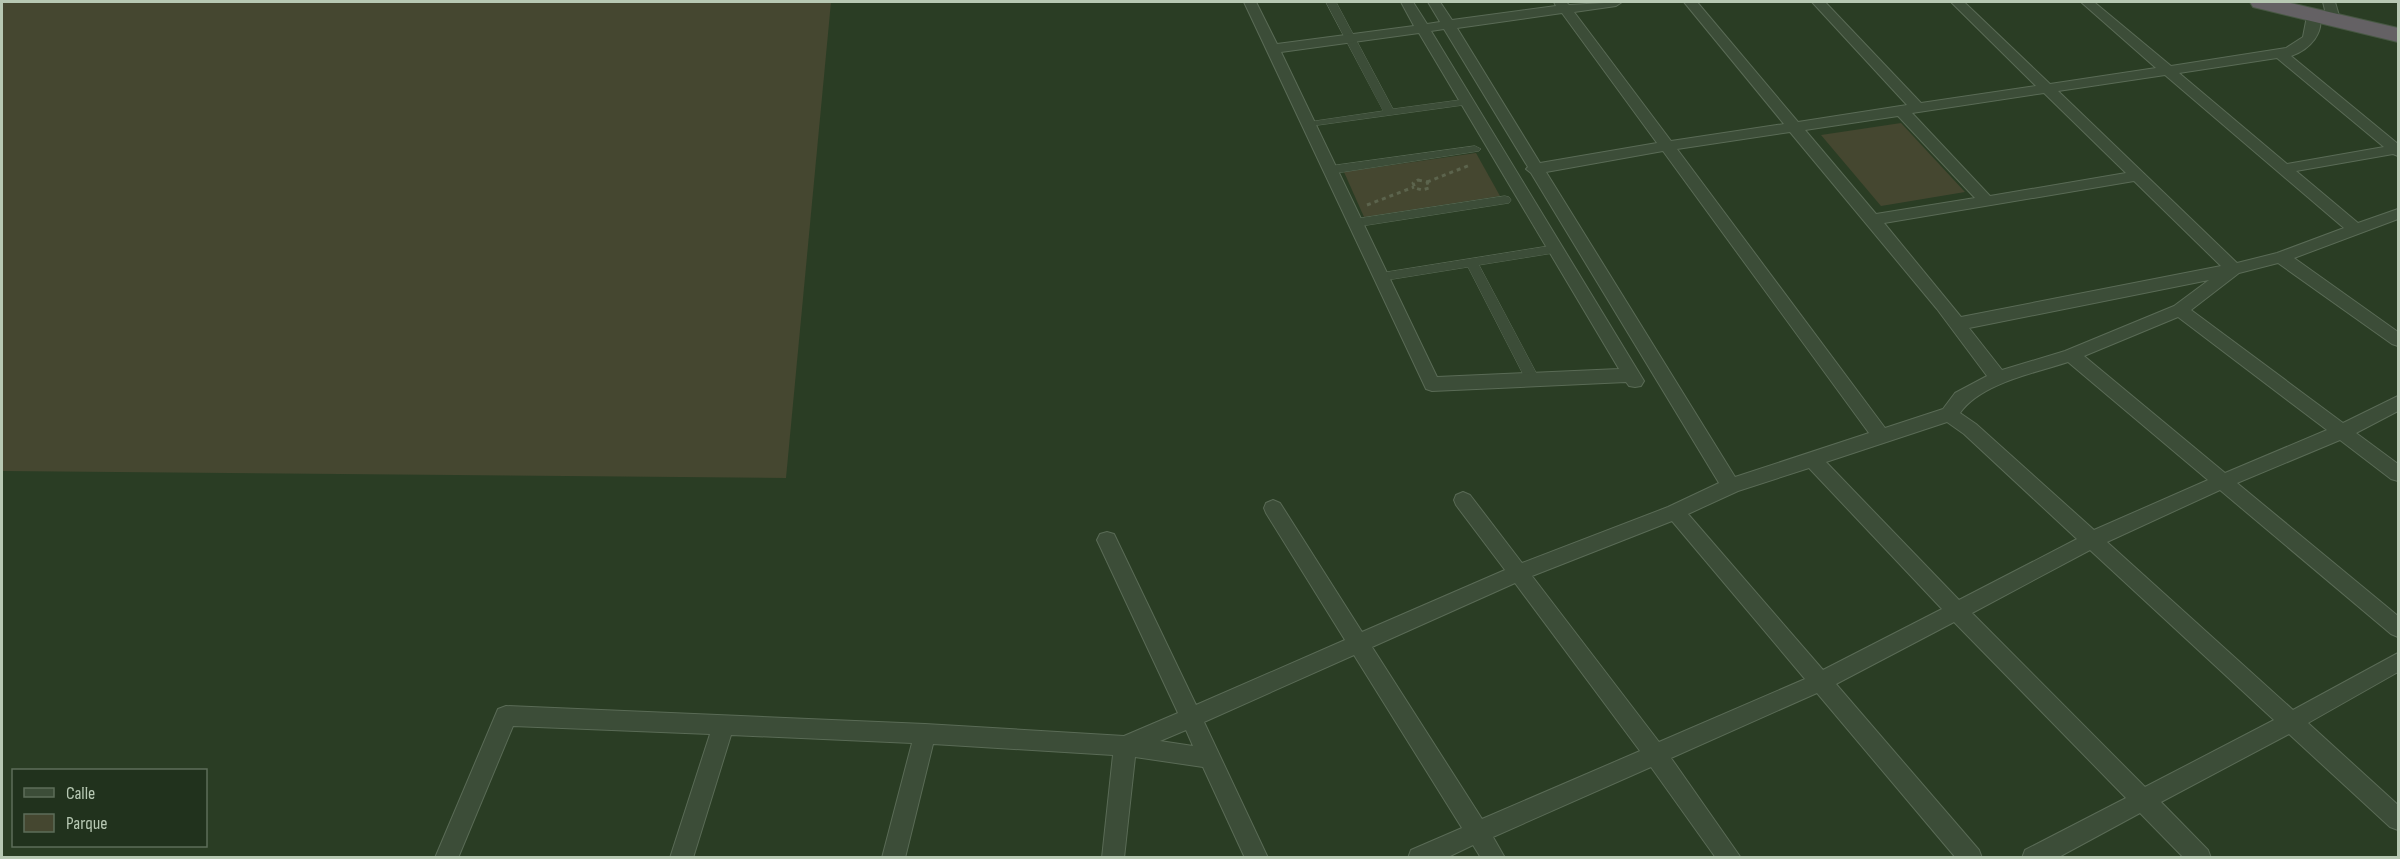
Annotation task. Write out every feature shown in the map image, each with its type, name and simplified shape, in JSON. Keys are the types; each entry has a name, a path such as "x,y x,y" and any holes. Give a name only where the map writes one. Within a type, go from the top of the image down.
{"highway":[{"path":"2261,2 2325,11 2398,34"}],"street":[{"path":"1250,2 1330,170 1356,215 1381,278 1432,384 1633,378 1407,2"},
{"path":"1331,2 1390,113"},
{"path":"1434,2 1731,486"},
{"path":"1272,49 1423,28 1563,5 1616,2"},
{"path":"1690,2 1796,126 1998,378"},
{"path":"1818,2 1917,108"},
{"path":"1957,2 2234,269"},
{"path":"2087,2 2356,230"},
{"path":"1563,5 1882,437"},
{"path":"1534,168 2279,53 2301,48 2308,42 2325,11"},
{"path":"2279,53 2398,150"},
{"path":"1308,125 1467,102"},
{"path":"1901,111 1986,201"},
{"path":"1330,170 1475,149"},
{"path":"2283,169 2398,150"},
{"path":"1873,220 2137,176"},
{"path":"1356,215 1505,200"},
{"path":"1957,324 2234,269 2281,257 2356,230 2394,220"},
{"path":"1381,278 1556,249"},
{"path":"2281,257 2398,340"},
{"path":"1472,263 1533,380"},
{"path":"1125,746 1518,573 1675,512 1731,486 1949,414 1961,398 1998,378 2071,355 2180,310 2234,269"},
{"path":"2180,310 2398,474"},
{"path":"2071,355 2398,628"},
{"path":"1419,858 1820,682 2092,540 2221,482 2342,432 2398,403"},
{"path":"1949,414 1970,429 2398,819"},
{"path":"1812,459 1957,611 2200,858"},
{"path":"1463,500 1656,754 1730,858"},
{"path":"1273,508 1494,858"},
{"path":"1675,512 1971,858"},
{"path":"1107,540 1257,858"},
{"path":"2033,858 2293,722 2398,662"},
{"path":"446,858 506,716 925,734 1125,746 1209,758"},
{"path":"681,858 723,726"},
{"path":"893,858 925,734"},
{"path":"1113,858 1125,746"}],"path":[{"path":"1414,187 1413,183 1416,180 1427,182 1471,165"},
{"path":"1356,215 1414,187 1425,190 1429,186 1427,182"}],"green space":[{"path":"2,2 831,2 786,478 2,471"},
{"path":"1901,123 1965,192 1881,206 1821,135"},
{"path":"1476,153 1500,196 1364,217 1344,172"}]}
